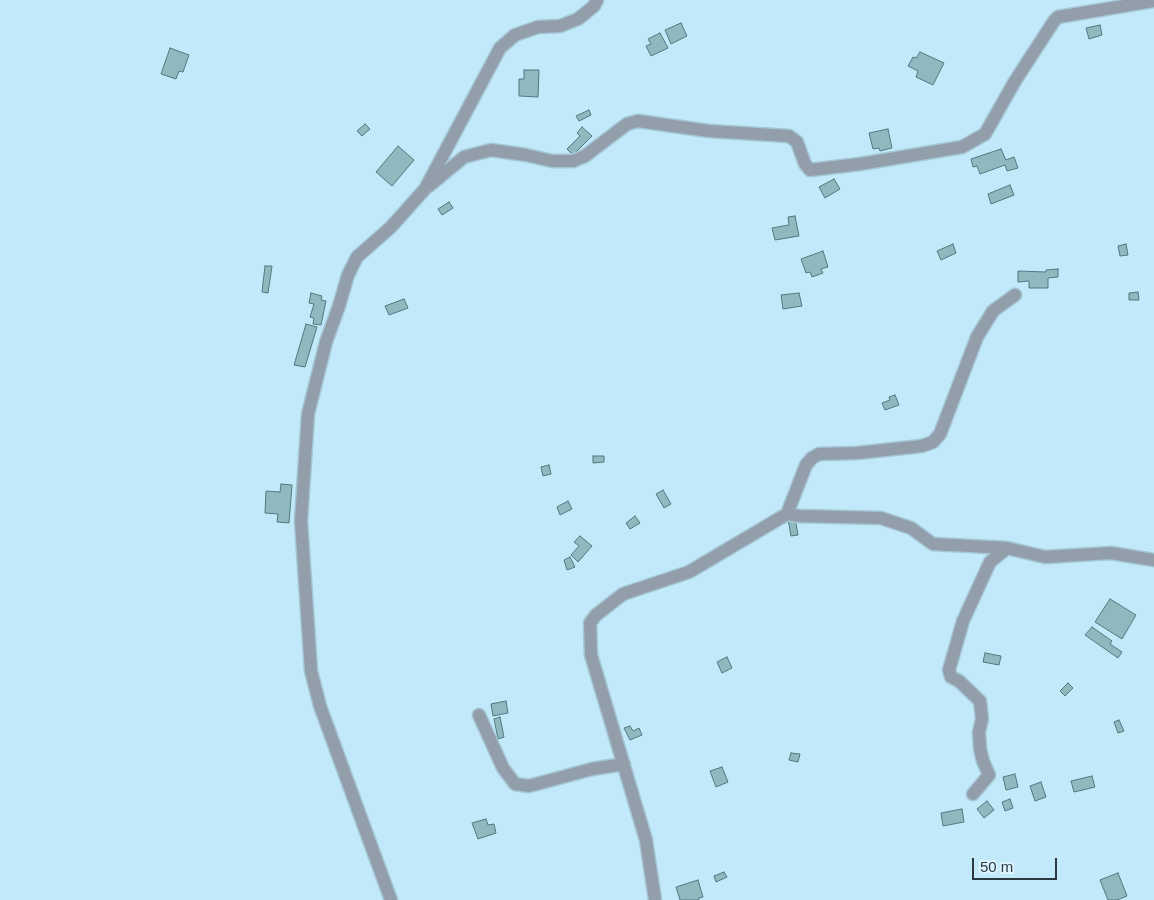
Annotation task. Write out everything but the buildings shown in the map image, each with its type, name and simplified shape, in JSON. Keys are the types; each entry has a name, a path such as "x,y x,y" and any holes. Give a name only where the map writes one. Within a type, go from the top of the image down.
{"street":[{"path":"425,189 500,48 515,35 538,28 560,26 578,19 594,6 597,0"},
{"path":"392,900 320,706 310,671 301,521 308,414 326,342 348,275 357,257 391,227 425,189 464,157 491,150 552,161 573,161 585,156 627,124 638,121 709,131 789,136 797,142 804,164 810,170 860,164 962,147 984,134 1014,81 1058,17 1154,1"},
{"path":"655,900 646,840 591,655 590,623 623,594 688,572 787,514 806,465 819,454 857,453 922,446 933,442 940,434 977,337 993,311 1015,295"},
{"path":"787,514 881,518 911,528 933,544 1007,548 1044,558 1111,553 1154,560"},
{"path":"973,794 989,775 980,749 979,732 982,720 980,701 959,681 951,677 949,670 963,621 990,562 1007,548"},
{"path":"479,715 503,768 515,784 529,786 592,769 624,764"}]}
